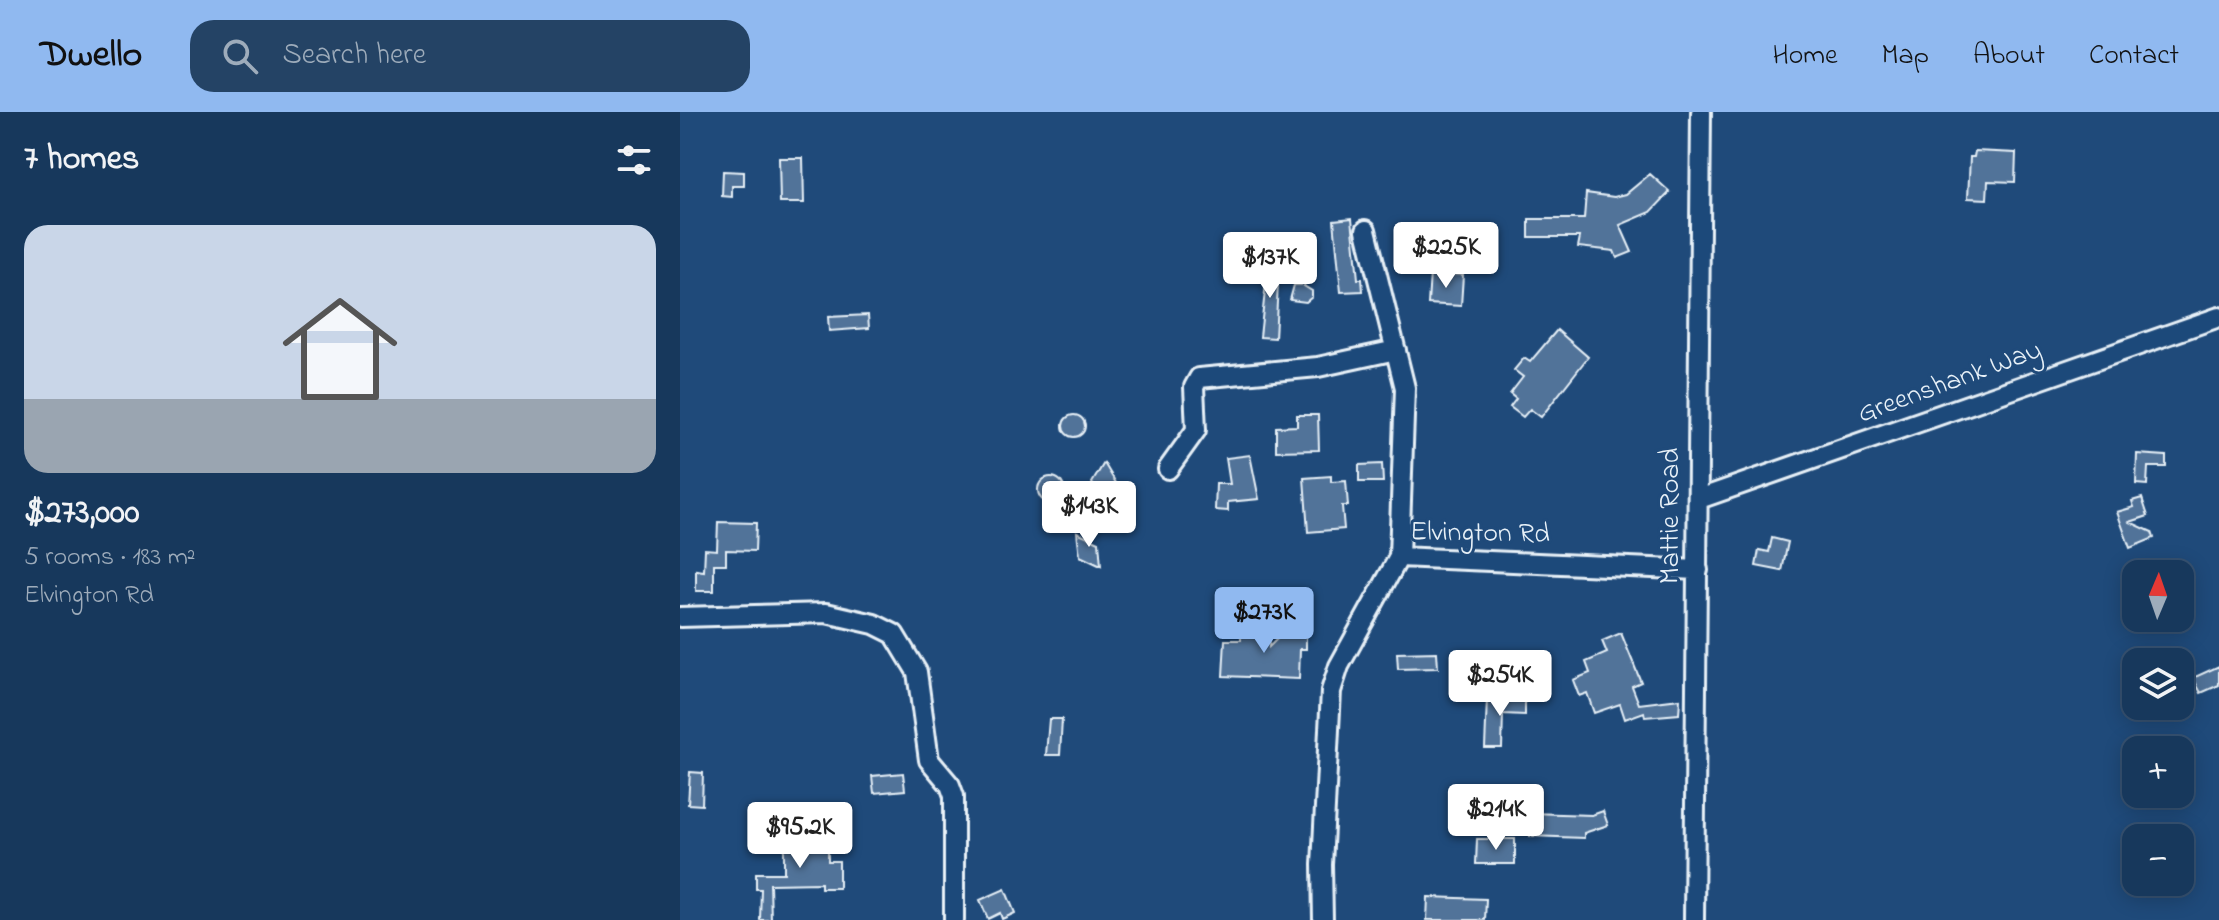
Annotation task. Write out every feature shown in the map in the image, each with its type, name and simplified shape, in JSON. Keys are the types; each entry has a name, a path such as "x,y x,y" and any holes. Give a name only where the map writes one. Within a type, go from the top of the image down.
{"street":[{"name":"Mattie Road","path":"1694,920 1701,112"},
{"path":"1366,230 1405,388 1399,557"},
{"name":"Greenshank Way","path":"1699,499 2219,317"},
{"path":"1168,469 1196,430 1194,387 1199,378 1318,367 1396,350"},
{"name":"Elvington Rd","path":"1323,920 1322,865 1331,691 1339,666 1399,557 1698,570"},
{"path":"680,617 826,613 864,620 894,634 917,672 929,760 950,785 954,796 954,920"}],"building":[{"path":"1975,151 2016,153 2015,182 1988,181 1987,199 1968,198 1970,157 1974,157"},
{"path":"779,158 803,158 804,203 780,203"},
{"path":"723,171 744,172 744,186 732,186 732,197 722,196"},
{"path":"1650,174 1670,192 1651,212 1620,225 1632,252 1617,258 1614,251 1578,247 1580,237 1529,237 1529,219 1584,219 1586,193 1614,197 1626,194"},
{"path":"1352,218 1358,279 1362,279 1363,291 1341,292 1334,220"},
{"path":"1303,262 1313,267 1304,286 1312,291 1312,297 1306,302 1290,300 1294,285 1301,285 1298,269"},
{"path":"1260,266 1279,266 1275,338 1260,337 1266,282 1259,282"},
{"path":"1430,273 1463,275 1461,306 1428,304"},
{"path":"868,315 869,328 829,331 828,317"},
{"path":"1557,330 1588,357 1541,417 1530,409 1523,417 1510,407 1516,399 1510,394 1523,377 1514,370 1524,358 1530,362"},
{"path":"1074,415 1082,418 1085,426 1082,434 1074,437 1066,434 1063,426 1066,418"},
{"path":"1297,415 1318,415 1319,450 1276,451 1276,427 1297,426"},
{"path":"2137,454 2166,456 2166,467 2148,467 2147,485 2136,484"},
{"path":"1250,455 1259,499 1228,502 1228,511 1215,510 1216,484 1230,484 1226,458"},
{"path":"1104,463 1116,483 1103,504 1092,483"},
{"path":"1382,464 1383,482 1359,482 1359,465"},
{"path":"1331,476 1331,482 1346,481 1348,506 1342,506 1344,529 1308,532 1304,478"},
{"path":"1051,477 1060,481 1064,490 1060,499 1051,503 1042,499 1038,490 1042,481"},
{"path":"2142,498 2148,516 2130,522 2152,532 2154,538 2130,548 2117,512 2134,507 2132,501"},
{"path":"718,522 756,523 755,551 726,550 726,564 714,564 714,591 696,591 696,570 704,571 705,549 717,550"},
{"path":"1077,532 1099,542 1101,566 1080,556"},
{"path":"1772,538 1788,542 1782,571 1756,566 1759,550 1769,552"},
{"path":"1268,629 1269,647 1284,632 1306,631 1306,649 1300,649 1299,679 1223,676 1225,640 1241,640 1241,630"},
{"path":"1621,633 1641,682 1632,686 1639,704 1680,699 1679,714 1645,717 1644,712 1625,719 1620,704 1594,713 1587,693 1579,696 1573,680 1590,673 1586,662 1607,653 1602,641"},
{"path":"1437,652 1438,668 1398,669 1397,653"},
{"path":"2219,666 2219,685 2201,693 2194,678"},
{"path":"1487,698 1525,699 1525,715 1503,714 1502,748 1485,748"},
{"path":"1049,719 1062,719 1060,755 1046,755"},
{"path":"690,772 703,773 702,805 688,804"},
{"path":"903,773 905,790 874,793 872,776"},
{"path":"1603,811 1608,825 1584,833 1584,838 1530,836 1530,813 1592,815"},
{"path":"784,839 828,839 828,861 839,861 839,888 821,888 821,883 770,884 771,920 760,920 761,889 756,889 756,873 784,873"},
{"path":"1477,839 1515,839 1515,864 1476,864"},
{"path":"1005,889 1015,913 1002,919 1000,913 988,919 980,900"},
{"path":"1428,897 1486,899 1485,920 1427,920"}]}
